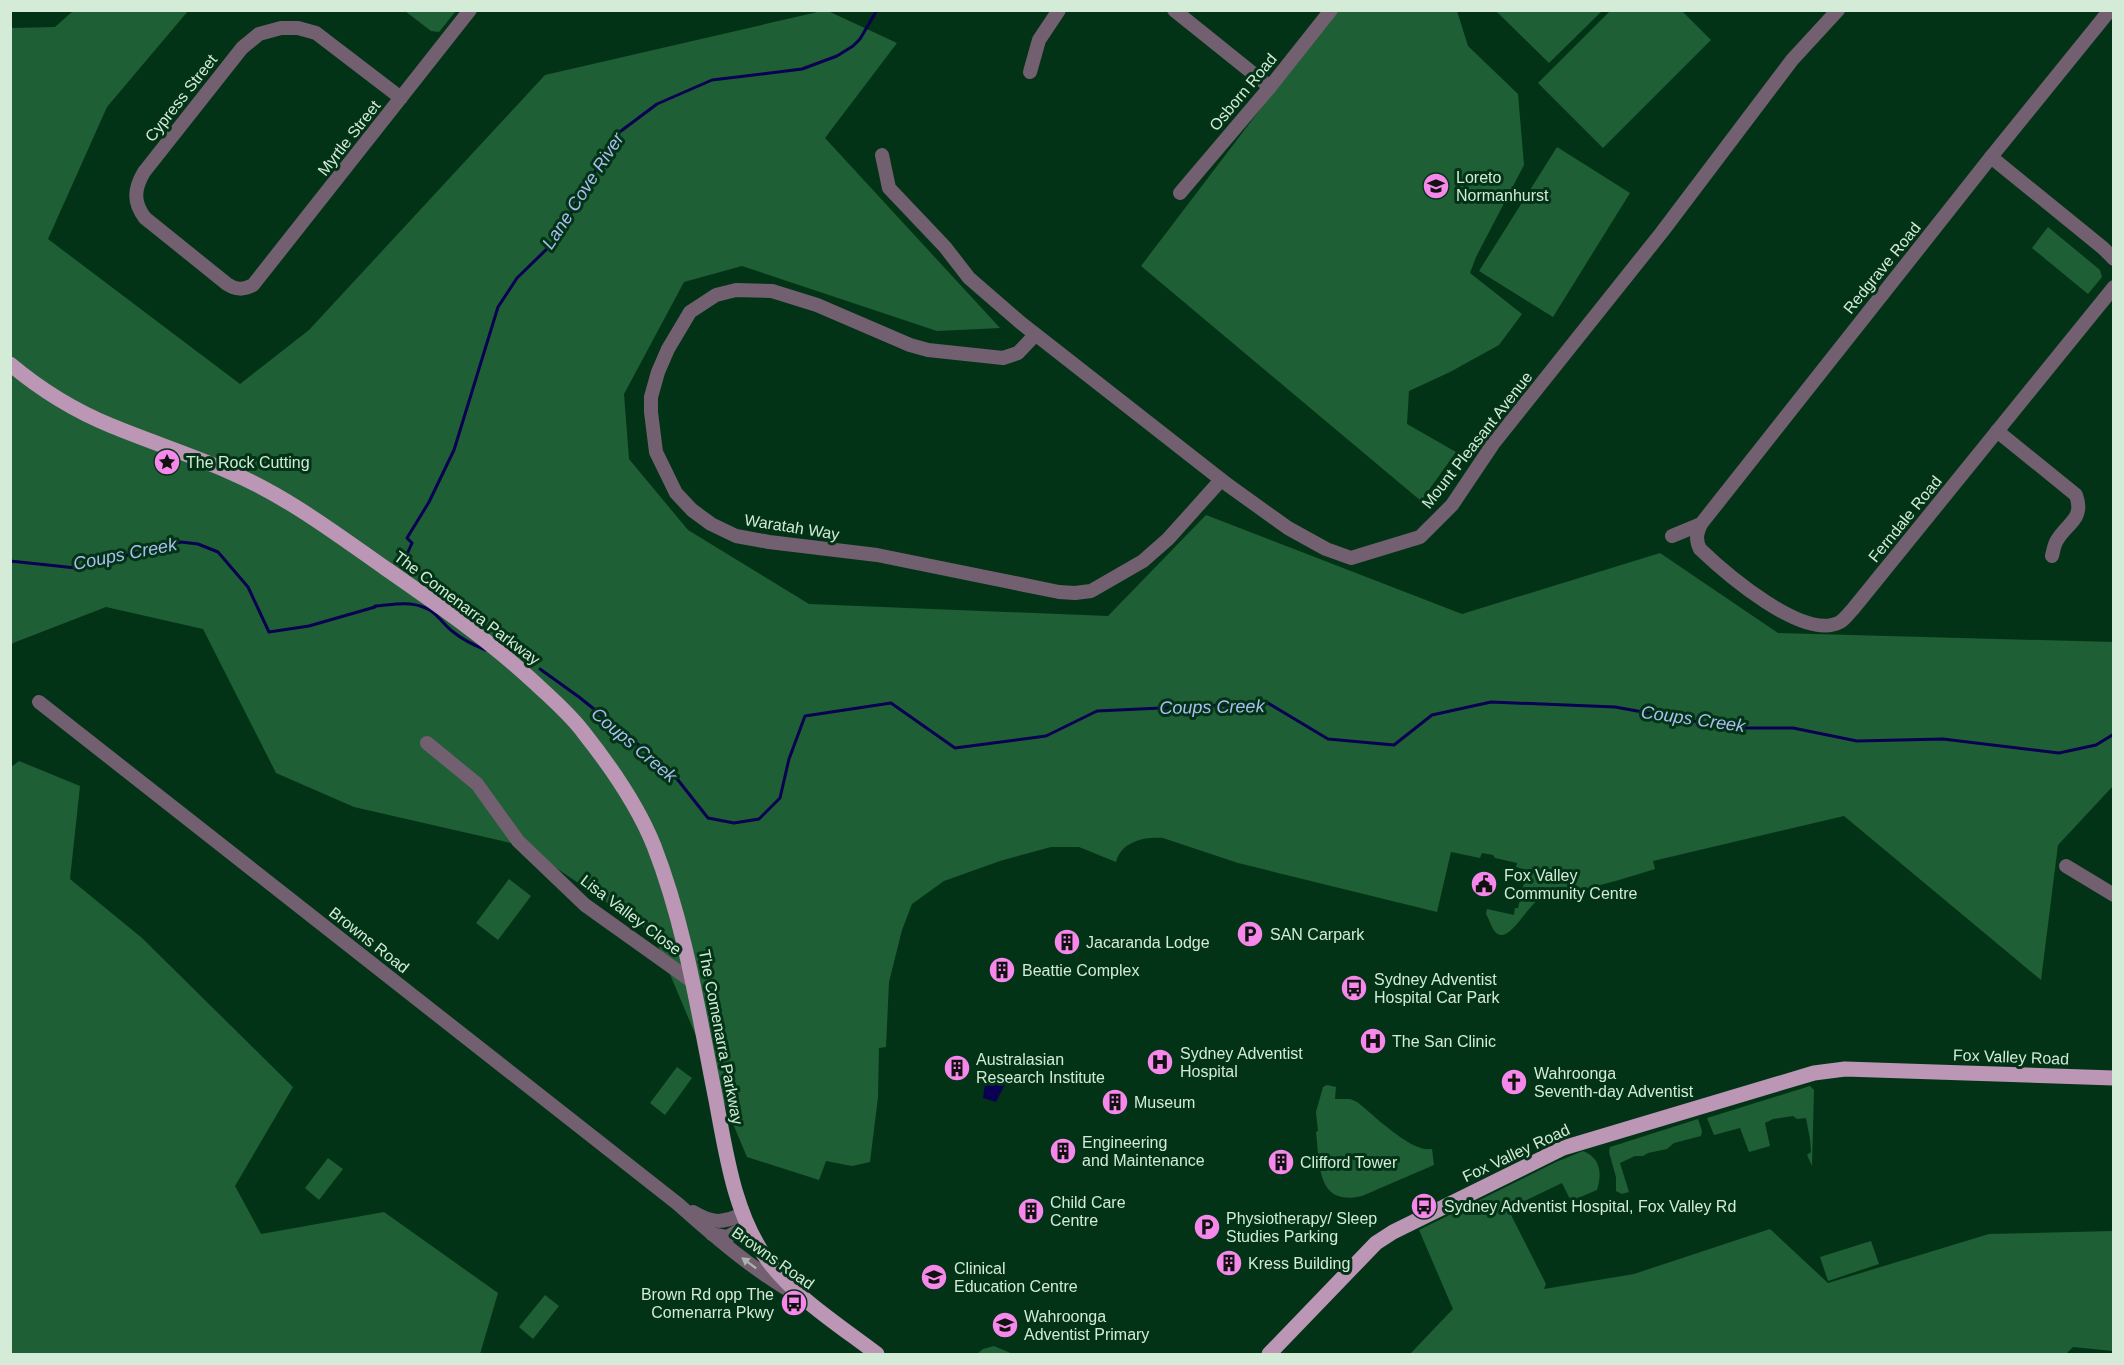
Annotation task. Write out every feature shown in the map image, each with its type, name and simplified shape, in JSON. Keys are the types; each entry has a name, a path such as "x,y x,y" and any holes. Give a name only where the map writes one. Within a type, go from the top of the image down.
{"main road":[{"name":"The Comenarra Parkway","path":"10,364 39,387 83,413 228,471 266,489 303,511 496,648 583,730 640,817 653,844 673,902 693,982 733,1182 746,1219 765,1256 782,1278 877,1354"},
{"name":"Fox Valley Road","path":"1269,1354 1376,1243 1393,1232 1563,1148 1827,1070 2114,1078"}],"street":[{"name":"Myrtle Street","path":"253,285 470,10"},
{"path":"1030,72 1039,40 1059,10"},
{"path":"1174,10 1270,87"},
{"name":"Osborn Road","path":"1180,193 1270,87 1330,10"},
{"name":"Mount Pleasant Avenue","path":"882,155 889,188 945,247 969,278 1035,335 1221,480 1288,528 1326,549 1351,558 1420,537 1452,505 1493,444 1662,232 1792,60 1838,10"},
{"name":"Redgrave Road","path":"1672,536 1701,524 2110,10"},
{"name":"Cypress Street","path":"253,285 247,288 234,288 145,218 138,209 136,199 136,189 144,172 242,48 260,34 281,28 298,28 316,33 401,98"},
{"path":"1991,157 2114,259"},
{"name":"Ferndale Road","path":"1701,524 1696,541 1700,549 1763,600 1792,617 1821,624 1839,622 1853,609 2114,287"},
{"name":"Waratah Way","path":"1035,335 1018,353 1003,358 960,354 910,345 818,305 772,291 736,290 716,296 690,312 668,349 658,372 651,404 656,452 676,493 692,510 711,524 736,536 877,555 1036,588 1075,593 1091,591 1143,561 1168,539 1221,480"},
{"path":"1997,431 2076,495 2079,512 2056,542 2052,556"},
{"name":"Browns Road","path":"39,702 678,1204 712,1234 781,1286 816,1307"},
{"name":"Lisa Valley Close","path":"427,743 477,784 518,841 585,904 693,982"},
{"path":"2066,866 2114,895"},
{"name":"Browns Road","path":"678,1204 716,1222 746,1219"},
{"name":"Browns Road","path":"712,1234 727,1237 746,1219"}],"green space":[{"path":"1611,10 1682,11 1711,40 1603,148 1538,83"},
{"path":"73,11 188,11 107,107 48,239 240,384 309,330 545,75 822,11 828,11 897,43 825,138 1000,328 937,331 742,266 684,282 624,394 629,459 688,530 809,604 1108,616 1206,515 1462,614 1660,553 1778,633 2113,642 2113,786 2058,845 2041,980 1844,816 1653,861 1655,869 1597,886 1545,896 1536,902 1510,931 1501,935 1496,933 1492,927 1486,914 1487,909 1514,915 1515,908 1518,908 1527,870 1516,867 1517,863 1495,858 1493,855 1482,853 1480,858 1451,852 1437,912 1238,863 1163,838 1148,838 1128,845 1116,862 1079,847 1051,847 1000,861 944,881 912,904 902,930 889,982 886,1047 879,1048 878,1097 870,1162 852,1166 826,1161 819,1180 747,1157 653,934 524,846 354,807 276,773 203,629 106,607 13,643 11,646 10,25 13,28 55,27"},
{"path":"405,11 456,11 439,32 431,31"},
{"name":"Loreto Normanhurst","path":"1335,11 1457,11 1468,46 1518,94 1524,165 1470,273 1522,314 1499,345 1409,391 1407,424 1456,452 1421,501 1141,266"},
{"path":"1496,11 1602,11 1549,63"},
{"path":"1557,147 1630,193 1553,317 1479,271"},
{"path":"2048,227 2100,270 2102,277 2088,294 2032,248"},
{"path":"19,761 80,786 70,879 142,938 293,1087 235,1186 261,1234 384,1212 498,1293 480,1354 11,1354 10,768"},
{"path":"509,879 531,896 498,940 476,923"},
{"path":"677,1067 692,1078 665,1115 650,1103"},
{"path":"1327,1085 1336,1087 1335,1099 1350,1099 1357,1102 1404,1139 1423,1149 1432,1149 1434,1165 1362,1196 1347,1198 1336,1195 1328,1189 1323,1180 1316,1132 1318,1131 1316,1112 1323,1087"},
{"path":"1810,1086 1814,1090 1812,1166 1807,1155 1811,1152 1806,1118 1797,1119 1793,1116 1773,1119 1765,1123 1770,1146 1749,1152 1740,1128 1714,1135 1707,1118"},
{"path":"1698,1119 1702,1131 1701,1136 1674,1143 1667,1149 1635,1156 1620,1163 1629,1192 1622,1194 1616,1191 1616,1177 1609,1152 1610,1147"},
{"path":"1583,1151 1597,1162 1599,1167 1597,1190 1571,1201 1562,1183 1508,1209 1546,1284 1544,1289 1634,1274 1770,1229 1828,1283 1989,1234 2113,1231 2113,1351 2073,1347 2066,1354 1410,1354 1453,1309 1419,1230 1556,1162"},
{"path":"328,1158 343,1169 319,1200 305,1188"},
{"path":"1871,1241 1879,1264 1828,1281 1820,1257"},
{"path":"545,1295 559,1306 533,1339 519,1327"},
{"path":"994,1346 1013,1354 977,1354 983,1349"}],"shaded area":[{"path":"987,1071 1008,1078 996,1102 983,1098"}],"waterway":[{"name":"Lane Cove River","path":"403,563 412,543 407,538 429,502 454,450 498,307 517,278 554,242 617,134 657,104 712,80 802,69 837,56 860,39 877,10"},
{"name":"Coups Creek","path":"10,561 76,568 181,542 198,544 218,552 248,587 269,632 309,626 375,607"},
{"name":"Coups Creek","path":"375,606 405,604 423,607 435,614 460,637 486,650"},
{"name":"Coups Creek","path":"540,669 579,697 670,770 708,818 734,823 759,819 780,798 789,759 805,716 891,703 955,748 1046,736 1097,711 1268,703 1328,739 1394,745 1432,715 1491,702 1615,707 1732,728 1793,728 1857,741 1943,739 2059,753 2096,745 2114,734"}],"place":[{"name":"Loreto Normanhurst","path":"1436,186"},
{"name":"The Rock Cutting","path":"167,462"},
{"name":"Fox Valley Community Centre","path":"1484,884"},
{"name":"SAN Carpark","path":"1250,934"},
{"name":"Jacaranda Lodge","path":"1067,942"},
{"name":"Beattie Complex","path":"1002,970"},
{"name":"Sydney Adventist Hospital Car Park","path":"1354,988"},
{"name":"The San Clinic","path":"1373,1041"},
{"name":"Sydney Adventist Hospital","path":"1160,1062"},
{"name":"Australasian Research Institute","path":"957,1068"},
{"name":"Wahroonga Seventh-day Adventist","path":"1514,1082"},
{"name":"Museum","path":"1115,1102"},
{"name":"Engineering and Maintenance","path":"1063,1151"},
{"name":"Clifford Tower","path":"1281,1162"},
{"name":"Sydney Adventist Hospital, Fox Valley Rd","path":"1424,1206"},
{"name":"Child Care Centre","path":"1031,1211"},
{"name":"Physiotherapy/ Sleep Studies Parking","path":"1207,1227"},
{"name":"Kress Building","path":"1229,1263"},
{"name":"Clinical Education Centre","path":"934,1277"},
{"name":"Brown Rd opp The Comenarra Pkwy","path":"794,1303"},
{"name":"Wahroonga Adventist Primary","path":"1005,1325"}]}
